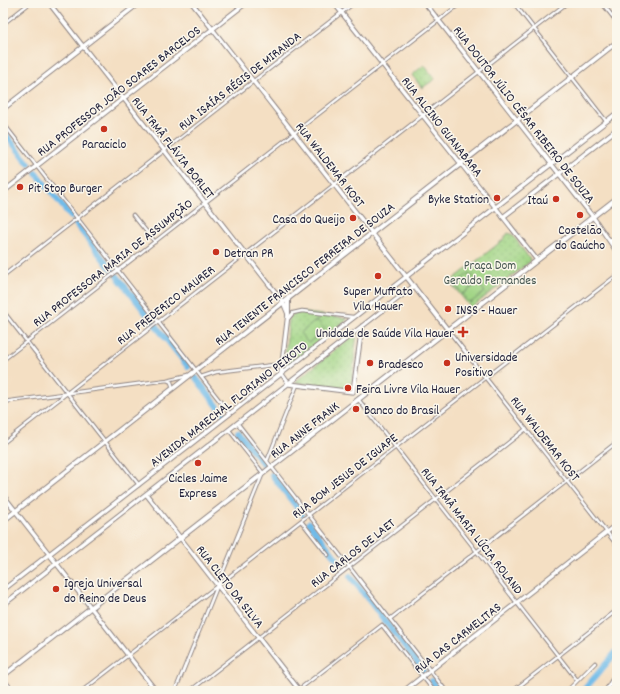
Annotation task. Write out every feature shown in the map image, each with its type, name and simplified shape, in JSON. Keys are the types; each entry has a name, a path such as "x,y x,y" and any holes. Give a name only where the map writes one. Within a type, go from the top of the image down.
{"main road":[{"name":"RUA TENENTE FRANCISCO FERREIRA DE SOUZA","path":"3,520 617,42"},
{"name":"RUA ANNE FRANK","path":"3,677 617,198"},
{"path":"288,298 288,314"}],"street":[{"path":"3,24 30,3"},
{"name":"RUA IRMÃ FLÁVIA BORLET","path":"49,3 283,302 288,314"},
{"path":"3,109 139,3"},
{"name":"RUA WALDEMAR KOST","path":"192,3 617,545"},
{"name":"RUA PROFESSOR JOÃO SOARES BARCELOS","path":"3,192 246,3"},
{"name":"RUA ALCINO GUANABARA","path":"334,3 537,260"},
{"name":"RUA ISAÍAS RÉGIS DE MIRANDA","path":"3,276 354,3"},
{"name":"RUA DOUTOR JÚLIO CÉSAR RIBEIRO DE SOUZA","path":"424,3 593,217 617,252"},
{"name":"RUA PROFESSORA MARIA DE ASSUMPÇÃO","path":"3,360 461,3"},
{"path":"514,3 606,121"},
{"name":"RUA FREDERICO MAURER","path":"3,443 567,3"},
{"path":"602,3 617,22"},
{"name":"AVENIDA MARECHAL FLORIANO PEIXOTO","path":"3,590 617,113"},
{"path":"3,123 118,270 157,323 230,414"},
{"path":"503,217 616,131"},
{"path":"133,215 154,242"},
{"name":"RUA DOUTOR JÚLIO CÉSAR RIBEIRO DE SOUZA","path":"609,239 617,246"},
{"name":"RUA BOM JESUS DE IGUAPE","path":"82,691 617,275"},
{"name":"AVENIDA MARECHAL FLORIANO PEIXOTO","path":"3,605 414,286"},
{"path":"3,311 139,485"},
{"path":"287,320 293,313 302,311 354,317"},
{"path":"288,314 281,373 289,384 353,392 362,326"},
{"path":"201,377 216,372 281,364"},
{"path":"3,402 167,380 190,375"},
{"path":"167,380 171,382 173,388"},
{"path":"267,462 297,385"},
{"name":"RUA IRMÃ MARIA LÚCIA ROLAND","path":"353,392 577,680"},
{"path":"238,424 446,691"},
{"name":"RUA CARLOS DE LAET","path":"190,691 526,429"},
{"path":"176,691 263,474 230,430"},
{"path":"390,619 617,442"},
{"name":"RUA CLETO DA SILVA","path":"146,494 299,691"},
{"path":"3,495 156,691"},
{"path":"301,521 328,555"},
{"name":"RUA DAS CARMELITAS","path":"404,691 617,524"},
{"path":"513,691 617,610"},
{"path":"299,691 382,625 434,691"},
{"path":"567,691 595,663"},
{"path":"606,691 615,678 617,672"},
{"path":"3,677 13,691"}],"green space":[{"path":"424,65 435,79 422,88 412,75"},
{"name":"Praça Dom Geraldo Fernandes","path":"508,233 513,235 531,261 471,308 450,282 503,240"},
{"path":"470,273 477,282 463,294 455,284"},
{"path":"478,283 485,292 470,303 463,294"},
{"path":"300,312 346,318 347,320 285,368 289,319 293,314"},
{"path":"317,320 325,330 308,343 300,333"},
{"path":"357,332 352,380 348,387 340,389 295,382"}],"waterway":[{"path":"3,131 29,164"},
{"path":"36,173 71,217"},
{"path":"75,223 112,270"},
{"path":"117,276 188,367"},
{"path":"196,378 223,413"},
{"path":"238,432 263,464"},
{"path":"272,475 302,514"},
{"path":"309,523 341,564"},
{"path":"350,576 423,670"},
{"path":"583,691 617,651"},
{"path":"432,681 439,691"}],"place":[{"name":"Paraciclo","path":"104,129"},
{"name":"Pit Stop Burger","path":"20,187"},
{"name":"Byke Station","path":"497,198"},
{"name":"Itaú","path":"556,199"},
{"name":"Costelão do Gaúcho","path":"580,215"},
{"name":"Casa do Queijo","path":"353,218"},
{"name":"Detran PR","path":"216,252"},
{"name":"Super Muffato Vila Hauer","path":"378,276"},
{"name":"INSS - Hauer","path":"448,309"},
{"name":"Unidade de Saúde Vila Hauer","path":"463,332"},
{"name":"Bradesco","path":"370,363"},
{"name":"Universidade Positivo","path":"447,363"},
{"name":"Feira Livre Vila Hauer","path":"348,388"},
{"name":"Banco do Brasil","path":"356,409"},
{"name":"Cicles Jaime Express","path":"198,463"},
{"name":"Igreja Universal do Reino de Deus","path":"56,589"}]}
